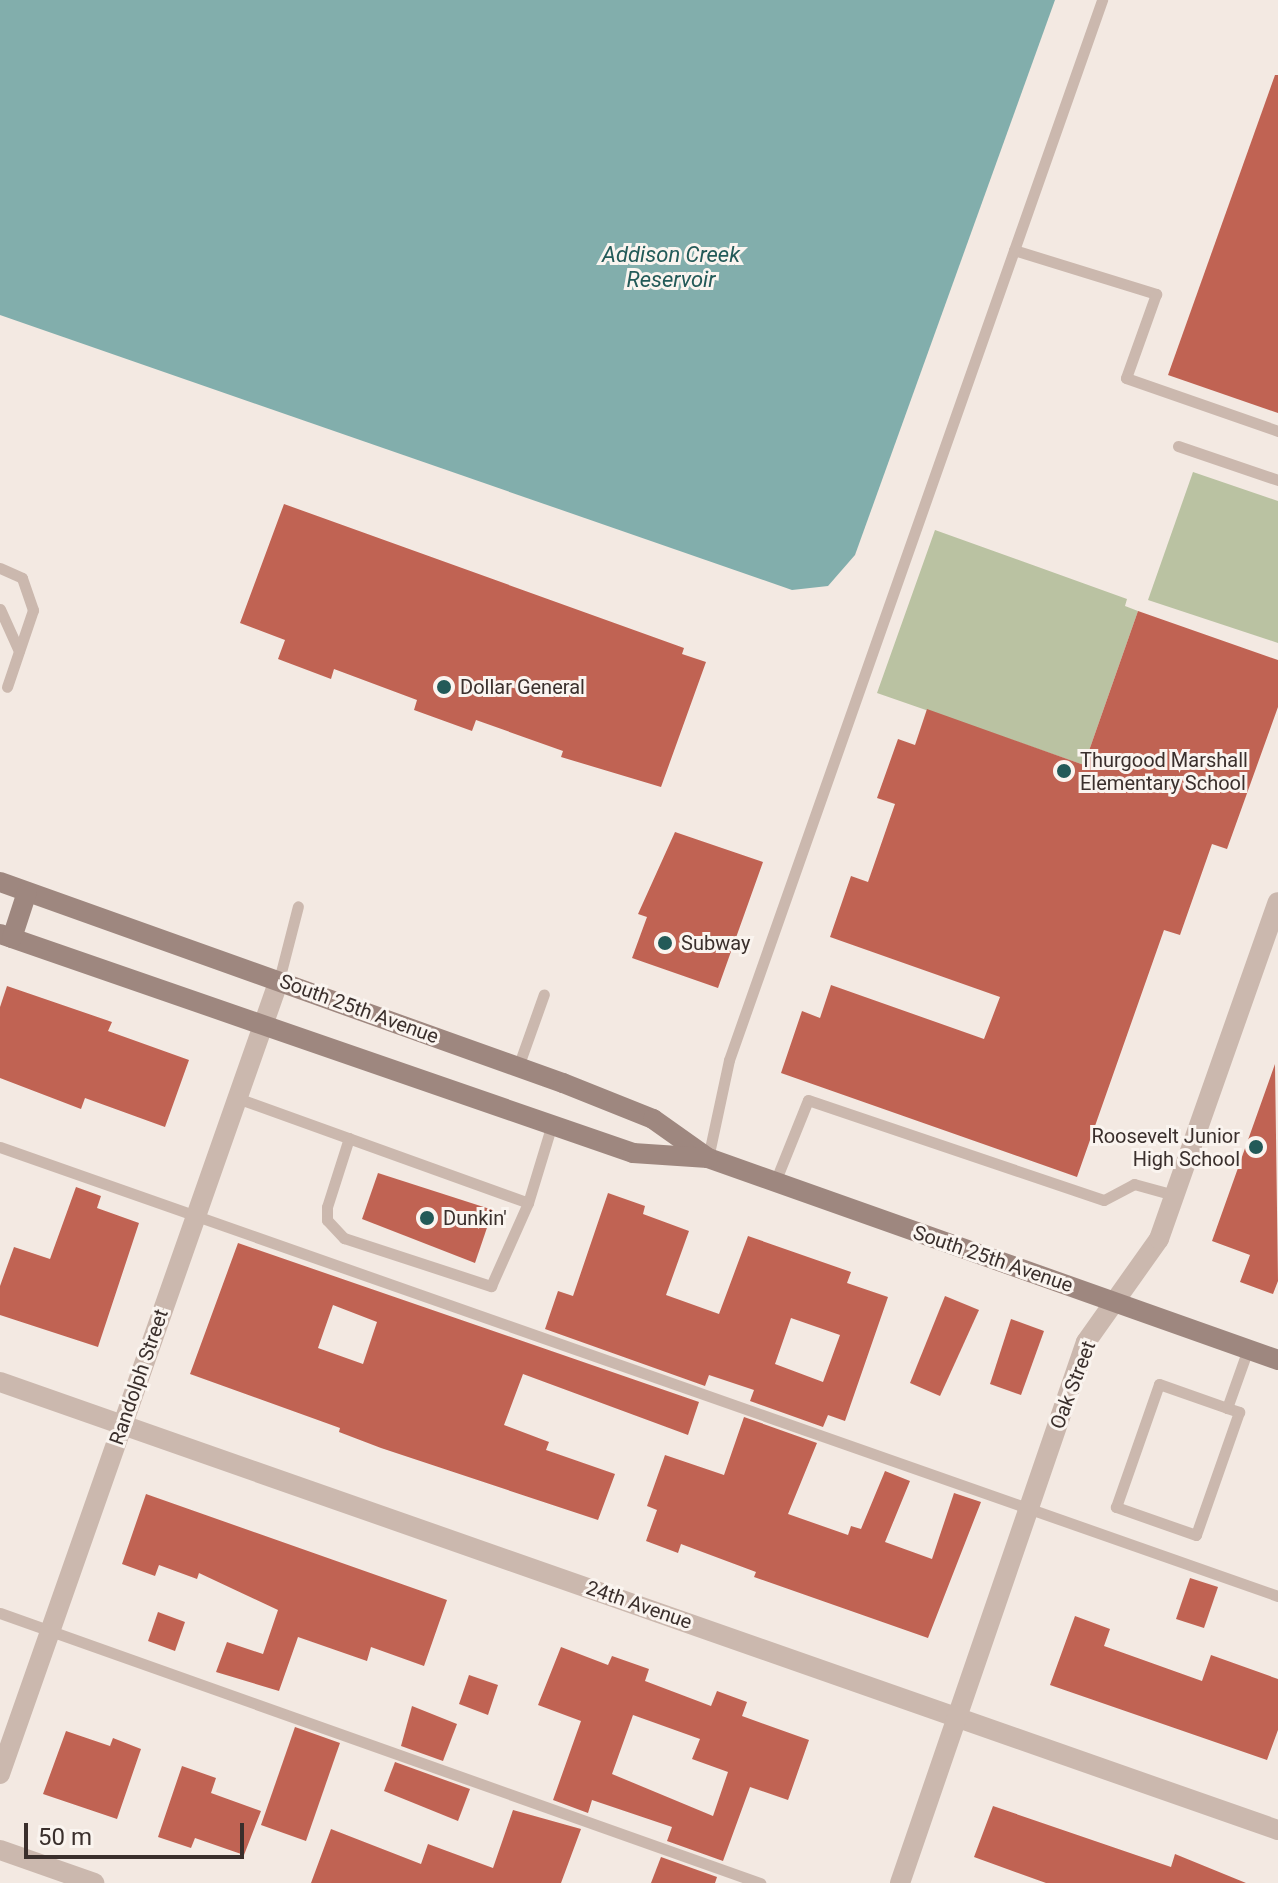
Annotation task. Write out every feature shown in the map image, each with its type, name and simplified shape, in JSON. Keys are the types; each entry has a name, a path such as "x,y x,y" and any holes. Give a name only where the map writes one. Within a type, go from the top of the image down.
{"main road":[{"name":"South 25th Avenue","path":"0,882 279,980 653,1119 708,1158 1278,1360"},
{"path":"6,936 27,892"},
{"name":"South 25th Avenue","path":"6,936 633,1153 708,1158"}],"street":[{"name":"Oak Street","path":"900,1883 1086,1342 1159,1239 1271,944 1278,902"},
{"name":"Randolph Street","path":"0,1774 279,980"},
{"name":"24th Avenue","path":"0,1382 1278,1830"},
{"path":"0,1850 94,1883"}],"lane":[{"path":"708,1158 729,1060 1102,0"},
{"path":"1014,250 1156,294 1126,378 1278,431"},
{"path":"1178,446 1278,480"},
{"path":"0,568 22,578 33,610 7,687"},
{"path":"0,609 19,651"},
{"path":"279,980 298,906"},
{"path":"518,1067 544,994"},
{"path":"237,1098 528,1203"},
{"path":"775,1182 808,1100 1104,1200 1134,1184 1174,1195"},
{"path":"349,1138 327,1207 333,1231 477,1285 491,1286 528,1203 552,1124"},
{"path":"0,1147 1278,1596"},
{"path":"1227,1408 1248,1349"},
{"path":"1159,1384 1227,1408 1239,1412 1196,1535 1116,1507 1159,1384"},
{"path":"0,1613 760,1883"}],"green space":[{"path":"1193,472 1278,501 1278,643 1148,600"},
{"path":"935,530 1127,599 1125,606 1138,611 1084,765 877,693"}],"water":[{"name":"Addison Creek Reservoir","path":"0,0 1055,0 855,555 828,586 792,590 0,315"}],"building":[{"path":"1275,75 1278,75 1278,413 1168,375"},
{"path":"284,504 684,648 682,654 706,662 661,787 561,757 563,751 476,720 472,731 414,710 417,700 334,669 331,679 278,659 285,640 240,623"},
{"path":"1138,611 1278,660 1278,707 1227,849 1212,844 1180,935 1164,930 1077,1177 781,1073 802,1011 820,1018 831,985 984,1039 1000,997 830,937 851,876 868,882 895,804 877,798 898,739 915,745 927,709 1084,765"},
{"path":"675,832 763,862 718,988 632,958 647,917 638,914"},
{"path":"7,986 112,1022 108,1031 189,1060 165,1127 85,1098 81,1109 0,1078 0,1007"},
{"path":"1275,1064 1278,1281 1273,1294 1240,1282 1250,1255 1212,1241"},
{"name":"Dunkin'","path":"378,1173 493,1210 475,1263 362,1219"},
{"path":"76,1187 101,1196 97,1208 139,1223 98,1347 0,1315 0,1286 14,1247 50,1259"},
{"path":"608,1193 645,1206 643,1214 689,1231 666,1295 719,1314 748,1236 851,1272 847,1283 888,1297 845,1421 828,1415 823,1427 750,1401 754,1390 709,1375 705,1386 545,1329 558,1291 573,1296","holes":["791,1318 840,1335 823,1382 775,1364"]},
{"path":"238,1243 699,1402 688,1435 523,1374 504,1425 549,1442 546,1450 615,1474 598,1520 381,1448 339,1432 340,1428 190,1374","holes":["333,1305 377,1322 363,1364 318,1348"]},
{"path":"945,1296 979,1310 940,1396 910,1383"},
{"path":"1011,1319 1044,1331 1021,1395 990,1384"},
{"path":"744,1417 817,1443 788,1514 848,1535 851,1526 861,1529 885,1471 910,1481 885,1542 932,1559 954,1493 981,1502 928,1638 754,1577 756,1572 681,1544 678,1553 646,1541 657,1510 647,1506 665,1455 724,1475"},
{"path":"146,1494 447,1600 424,1666 371,1647 367,1661 298,1637 279,1691 216,1672 227,1642 263,1654 278,1610 199,1573 197,1579 159,1565 155,1576 122,1564"},
{"path":"1190,1578 1218,1587 1204,1628 1176,1619"},
{"path":"158,1612 185,1622 175,1651 148,1641"},
{"path":"1075,1616 1110,1629 1104,1646 1202,1681 1211,1655 1278,1679 1278,1730 1267,1760 1050,1685"},
{"path":"561,1647 608,1665 612,1656 649,1669 645,1681 711,1706 717,1691 747,1702 742,1716 809,1740 788,1800 750,1787 723,1861 667,1841 672,1827 592,1800 588,1813 553,1800 581,1721 538,1705","holes":["633,1715 700,1739 692,1759 728,1772 713,1816 612,1774"]},
{"path":"469,1675 498,1685 488,1715 459,1704"},
{"path":"412,1706 457,1724 443,1761 401,1746"},
{"path":"295,1727 340,1743 306,1841 261,1825"},
{"path":"66,1731 110,1746 113,1738 141,1749 117,1819 43,1794"},
{"path":"395,1762 470,1789 458,1821 384,1791"},
{"path":"182,1766 216,1778 211,1793 261,1811 244,1855 195,1838 191,1848 158,1837"},
{"path":"993,1806 1171,1867 1175,1854 1246,1883 1046,1883 974,1857"},
{"path":"513,1810 581,1829 561,1883 311,1883 331,1829 421,1864 428,1844 493,1868"},
{"path":"661,1857 717,1877 715,1883 651,1883"}],"place":[{"name":"Dollar General","path":"444,687"},
{"name":"Thurgood Marshall Elementary School","path":"1064,771"},
{"name":"Subway","path":"665,943"},
{"name":"Roosevelt Junior High School","path":"1256,1147"},
{"name":"Dunkin'","path":"427,1218"}]}
